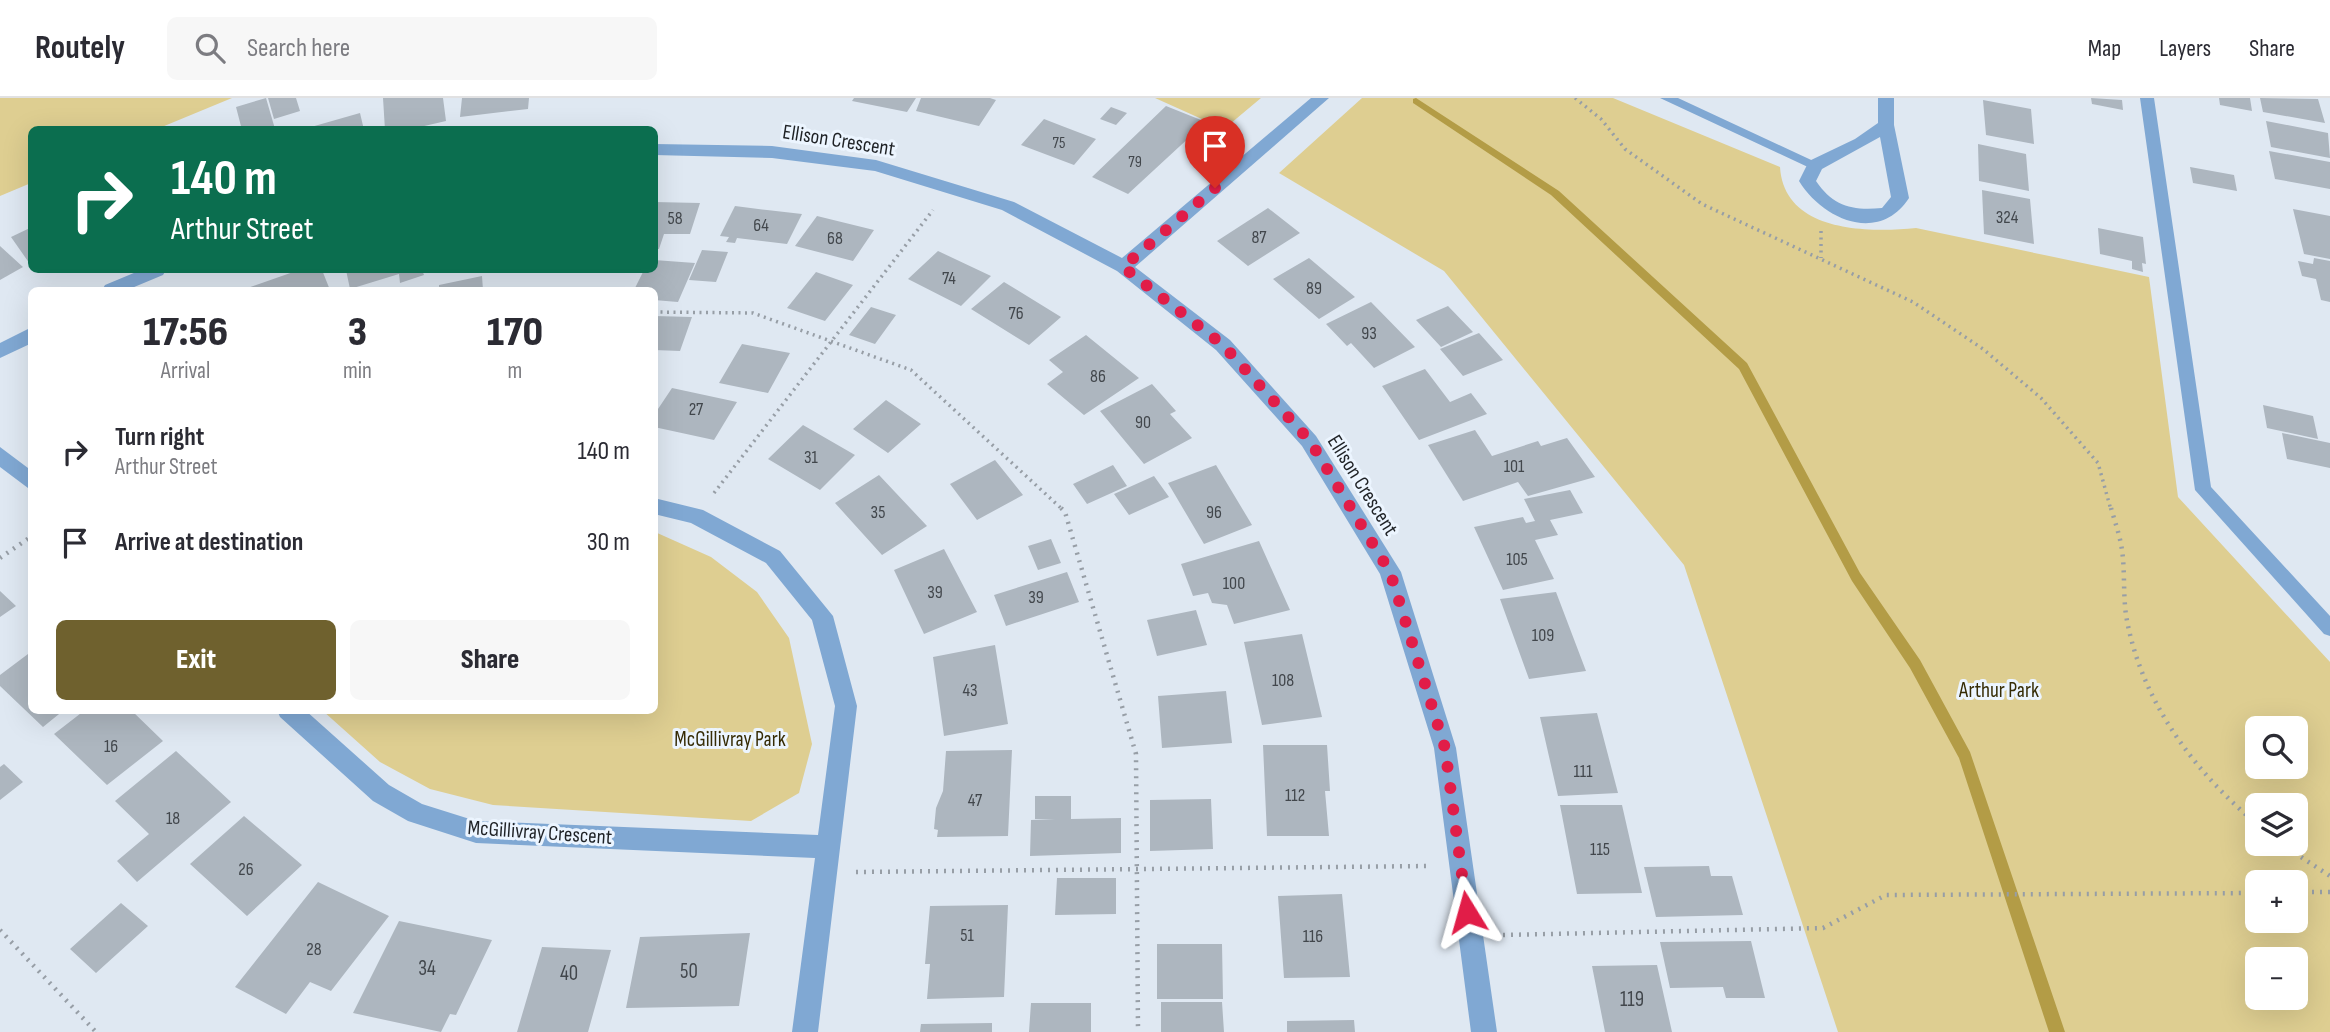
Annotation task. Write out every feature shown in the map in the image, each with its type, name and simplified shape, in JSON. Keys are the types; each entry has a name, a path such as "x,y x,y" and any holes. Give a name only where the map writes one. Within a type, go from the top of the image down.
{"street":[{"path":"1123,267 1321,98"},
{"path":"1885,125 1861,143 1815,165 1807,181 1821,203 1852,217 1887,214 1900,198 1885,125 1886,98"},
{"name":"Ellison Crescent","path":"658,149 772,152 876,166 1008,206 1123,267 1223,345 1310,441 1390,572 1445,748 1484,1032"},
{"path":"118,287 150,273"},
{"path":"0,351 28,336"},
{"path":"0,455 28,479"},
{"path":"658,507 696,516 774,557 822,616 846,706 805,1032"},
{"name":"McGillivray Crescent","path":"292,714 381,793 416,813 476,832 830,847"}],"lane":[{"path":"1667,98 1815,165"},
{"path":"2147,98 2203,490 2330,628"}],"path":[{"path":"1575,98 1601,119 1625,149 1702,204 1913,302 1983,349 2041,398 2098,463 2122,548 2126,614 2141,674 2171,732 2245,814"},
{"path":"696,516 950,188"},
{"path":"658,312 752,313 911,370 1065,512 1136,754 1138,1032"},
{"path":"0,558 28,539"},
{"path":"2299,856 2330,877"},
{"path":"827,873 1461,866"},
{"path":"2308,892 2330,892"},
{"path":"1471,936 1822,928 1886,895 2245,893"},
{"path":"0,930 96,1032"}],"green space":[{"path":"0,98 232,98 164,126 28,126 28,184 0,196"},
{"path":"1155,98 1261,98 1224,129"},
{"name":"Arthur Park","path":"1362,98 1613,98 1780,167 1785,188 1796,205 1831,224 1875,230 1916,228 2149,277 2178,497 2330,662 2330,1032 1838,1032 1684,565 1444,271 1279,173"},
{"name":"McGillivray Park","path":"658,533 711,557 757,592 789,638 812,744 799,793 751,821 493,805 430,789 380,762 326,714 658,714"}],"building":[{"path":"266,98 274,126 241,126 236,107"},
{"path":"268,98 296,98 300,111 274,119"},
{"path":"383,98 443,98 446,121 424,126 385,126"},
{"path":"462,98 529,98 528,109 460,117"},
{"path":"854,98 916,98 907,112 852,101"},
{"path":"921,98 996,100 979,126 916,111"},
{"path":"2091,98 2122,100 2123,110 2092,104"},
{"path":"2219,98 2250,98 2252,111 2220,105"},
{"path":"2260,98 2318,99 2325,123 2263,112"},
{"path":"1983,100 2031,109 2034,144 1986,135"},
{"path":"1166,106 1206,122 1128,194 1092,177"},
{"path":"1111,107 1127,113 1116,125 1100,119"},
{"path":"360,113 363,126 314,126"},
{"path":"1044,119 1096,139 1074,165 1021,145"},
{"path":"2266,121 2328,133 2330,158 2271,147"},
{"path":"1978,144 2026,154 2029,191 1979,181"},
{"path":"2269,151 2330,162 2330,189 2275,179"},
{"path":"2190,167 2234,175 2237,191 2193,183"},
{"path":"1982,190 2030,199 2034,244 1984,234"},
{"path":"658,202 700,203 690,234 664,234 659,249"},
{"path":"735,206 802,214 787,244 737,238 735,243 726,242 729,237 720,236"},
{"path":"1268,208 1300,233 1248,266 1217,241"},
{"path":"2293,209 2330,216 2330,259 2304,254"},
{"path":"817,216 874,230 853,261 795,246"},
{"path":"2098,228 2143,237 2146,264 2142,263 2143,272 2132,269 2132,261 2100,254"},
{"path":"28,229 28,261 11,237"},
{"path":"0,246 23,267 0,280"},
{"path":"702,250 728,252 716,282 689,280"},
{"path":"938,251 991,276 961,306 908,279"},
{"path":"1309,258 1355,297 1319,319 1273,279"},
{"path":"2314,258 2330,261 2330,302 2321,300 2316,279 2302,276 2298,261 2313,264"},
{"path":"658,260 695,263 678,302 658,300 658,287 636,287 642,273 658,273"},
{"path":"816,272 853,285 825,321 787,308"},
{"path":"290,273 323,273 329,287 251,287"},
{"path":"347,273 423,273 424,275 400,283 399,274 350,287"},
{"path":"482,276 483,287 439,285"},
{"path":"1004,282 1061,317 1029,345 971,309"},
{"path":"1371,302 1415,347 1374,368 1351,343 1347,346 1326,324"},
{"path":"1448,306 1473,332 1441,347 1416,320"},
{"path":"871,307 896,315 875,344 849,335"},
{"path":"658,316 692,317 680,351 658,350"},
{"path":"1479,333 1503,360 1463,376 1440,349"},
{"path":"1086,335 1139,378 1084,415 1047,384 1063,372 1049,360"},
{"path":"742,344 790,353 768,393 719,383"},
{"path":"1425,369 1450,402 1471,393 1487,414 1419,440 1382,386"},
{"path":"1152,384 1176,411 1170,414 1192,438 1144,464 1100,411"},
{"path":"672,388 737,402 714,440 658,428 658,409"},
{"path":"886,400 921,424 888,453 853,429"},
{"path":"2263,405 2313,416 2318,439 2267,428"},
{"path":"803,425 855,455 820,490 768,459"},
{"path":"1475,430 1492,456 1538,441 1541,446 1567,438 1595,477 1528,496 1518,482 1463,501 1428,445"},
{"path":"2282,433 2330,443 2330,468 2287,459"},
{"path":"995,460 1023,495 977,520 950,484"},
{"path":"1113,465 1127,486 1087,504 1073,484"},
{"path":"1216,465 1252,525 1204,544 1168,483"},
{"path":"879,475 927,526 882,555 835,503"},
{"path":"1154,476 1169,497 1129,515 1114,494"},
{"path":"1570,490 1583,513 1550,520 1558,535 1535,540 1554,579 1503,590 1474,527 1523,517 1526,523 1535,521 1524,499"},
{"path":"1051,539 1061,563 1038,570 1028,546"},
{"path":"1259,541 1290,610 1234,624 1227,605 1212,603 1208,593 1193,596 1181,564"},
{"path":"944,549 977,612 924,634 894,570"},
{"path":"1067,572 1079,602 1006,626 994,595"},
{"path":"0,591 16,606 0,617"},
{"path":"1556,592 1586,671 1529,679 1500,599"},
{"path":"1196,610 1207,645 1157,656 1147,620"},
{"path":"1302,634 1322,717 1262,725 1244,642"},
{"path":"995,645 1008,724 944,736 933,657"},
{"path":"28,654 28,713 0,686 0,675"},
{"path":"1226,691 1232,743 1162,748 1158,696"},
{"path":"1597,713 1618,793 1558,796 1540,717"},
{"path":"29,714 59,714 43,727"},
{"path":"80,714 135,714 163,741 107,785 54,734"},
{"path":"1263,745 1327,745 1330,791 1325,791 1329,836 1267,836"},
{"path":"1012,750 1008,836 937,837 938,830 934,829 936,808 943,791 946,751"},
{"path":"176,751 231,802 137,882 117,861 149,834 115,801"},
{"path":"4,764 23,782 0,800 0,767"},
{"path":"1035,796 1071,796 1071,819 1121,818 1121,853 1030,856 1031,820 1055,819 1035,819"},
{"path":"1211,799 1213,849 1150,851 1150,800"},
{"path":"1560,805 1622,805 1642,893 1577,894"},
{"path":"244,816 302,865 247,916 190,864"},
{"path":"1709,866 1711,876 1732,876 1743,915 1656,917 1644,867"},
{"path":"1057,878 1116,878 1116,914 1055,915"},
{"path":"318,882 389,916 331,991 310,982 286,1014 235,987"},
{"path":"1342,894 1350,977 1284,978 1278,896"},
{"path":"121,903 148,926 96,973 70,949"},
{"path":"1008,905 1004,997 927,999 930,964 925,964 930,906"},
{"path":"399,921 492,940 456,1015 450,1014 441,1032 353,1013"},
{"path":"750,933 739,1006 626,1008 640,937"},
{"path":"1751,941 1765,998 1726,998 1723,987 1670,988 1660,942"},
{"path":"1157,944 1222,944 1223,999 1157,999"},
{"path":"542,947 611,950 588,1032 517,1032"},
{"path":"1657,965 1672,1032 1605,1032 1592,966"},
{"path":"1161,1002 1222,1002 1224,1032 1161,1032"},
{"path":"1031,1003 1091,1003 1091,1032 1029,1032"},
{"path":"1354,1020 1355,1032 1287,1032 1287,1021"},
{"path":"992,1023 992,1032 920,1032 921,1024"}],"waterway":[{"path":"1416,101 1555,193 1743,366 1856,577 1915,664 1965,756 2057,1032"}],"route":[{"path":"1215,188 1123,267 1223,345 1310,441 1390,572 1445,748 1467,912"}]}
